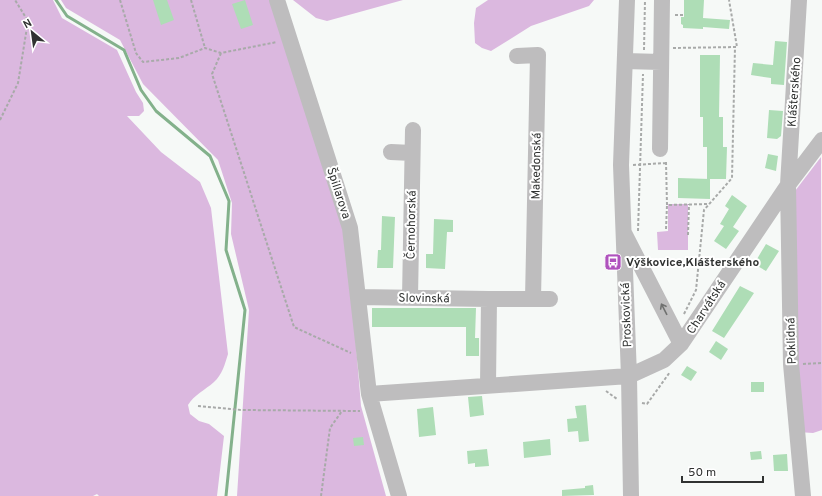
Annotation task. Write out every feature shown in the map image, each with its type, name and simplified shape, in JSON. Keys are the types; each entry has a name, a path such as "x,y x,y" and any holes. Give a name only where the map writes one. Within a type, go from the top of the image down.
{"street":[{"name":"Špillarova","path":"277,0 350,228 369,394 399,496"},
{"name":"Proskovická","path":"626,0 621,165 629,376 631,496"},
{"path":"662,0 664,55 664,157"},
{"name":"Klášterského","path":"788,185 799,0"},
{"name":"Makedonská","path":"517,56 538,55 533,298"},
{"path":"625,61 643,62 664,55"},
{"name":"Černohorská","path":"410,298 413,130"},
{"name":"Charvátská","path":"629,376 664,360 681,344 788,185 822,140"},
{"path":"391,152 412,153"},
{"name":"Poklidná","path":"788,185 791,364 803,496"},
{"path":"623,232 681,344"},
{"name":"Slovinská","path":"358,297 550,299"},
{"path":"488,385 489,299"},
{"path":"369,394 629,376"}],"path":[{"path":"0,120 18,83 28,21 15,0"},
{"path":"120,0 136,53 143,62 179,58 204,48 221,53 290,39"},
{"path":"191,0 204,48"},
{"path":"638,238 645,0"},
{"path":"679,311 683,317 696,290 704,210 732,178 735,47 737,47 730,0"},
{"path":"664,55 735,47"},
{"path":"221,53 212,74 294,327 365,360"},
{"path":"641,166 664,157 667,205 666,228"},
{"path":"688,235 689,204"},
{"path":"667,205 709,204"},
{"path":"791,364 822,363"},
{"path":"594,378 594,381 619,401 629,404 647,404 674,366"},
{"path":"198,406 242,410 374,411"},
{"path":"321,496 330,428 342,411"}],"shaded area":[{"path":"0,0 53,0 62,18 117,50 136,92 143,103 144,111 139,116 127,116 161,152 200,182 211,208 228,354 223,369 217,379 196,395 188,405 190,414 199,421 209,424 224,436 217,496 99,496 97,494 93,496 0,496"},
{"path":"61,0 272,0 347,236 361,406 386,496 237,496 249,310 231,234 232,203 218,160 143,84 120,40 66,8"},
{"path":"293,0 403,0 327,21 316,18"},
{"path":"488,0 594,0 589,6 531,26 491,51 482,48 475,43 474,23 476,8"},
{"path":"821,157 822,430 813,433 798,432 792,195"},
{"path":"668,204 688,204 688,250 658,250 657,232 668,231"}],"building":[{"path":"153,0 167,0 174,20 161,25"},
{"path":"245,0 253,25 241,29 232,4"},
{"path":"684,0 704,0 703,18 730,20 729,29 703,27 703,29 683,28 683,25 681,24 681,17 684,17"},
{"path":"775,41 787,42 784,85 771,84 771,78 751,75 753,63 773,65"},
{"path":"700,55 720,55 719,117 723,117 723,147 727,147 726,179 707,179 707,147 703,147 703,117 700,117"},
{"path":"769,110 783,111 781,136 777,139 767,138"},
{"path":"768,154 778,156 776,171 765,168"},
{"path":"678,178 710,179 710,199 678,198"},
{"path":"732,195 747,206 733,227 739,231 726,249 714,241 724,226 720,224 729,209 725,206"},
{"path":"382,216 395,217 393,268 377,268 378,250 381,250"},
{"path":"434,219 453,220 453,232 447,232 445,269 426,268 426,254 433,254"},
{"path":"766,244 779,251 766,271 754,264"},
{"path":"740,286 754,293 724,338 712,331"},
{"path":"372,308 476,308 475,338 479,338 479,356 466,356 466,327 372,327"},
{"path":"716,341 728,349 721,360 709,352"},
{"path":"687,366 697,372 691,381 681,375"},
{"path":"751,382 764,382 764,392 751,392"},
{"path":"482,396 484,415 470,417 468,397"},
{"path":"586,405 589,441 579,442 578,431 568,432 567,419 577,418 575,406"},
{"path":"433,407 436,435 419,437 417,409"},
{"path":"363,437 364,445 354,446 353,438"},
{"path":"550,439 551,455 524,458 523,442"},
{"path":"487,449 489,466 475,467 475,463 468,464 467,451"},
{"path":"761,451 762,459 751,460 750,452"},
{"path":"787,454 788,471 774,471 773,455"},
{"path":"593,485 594,495 562,496 562,490 585,488 585,486"}],"waterway":[{"path":"56,0 67,16 124,50 141,90 156,111 210,156 229,201 226,250 245,310 226,496"}],"place":[{"name":"Výškovice,Klášterského","path":"613,262"}]}
